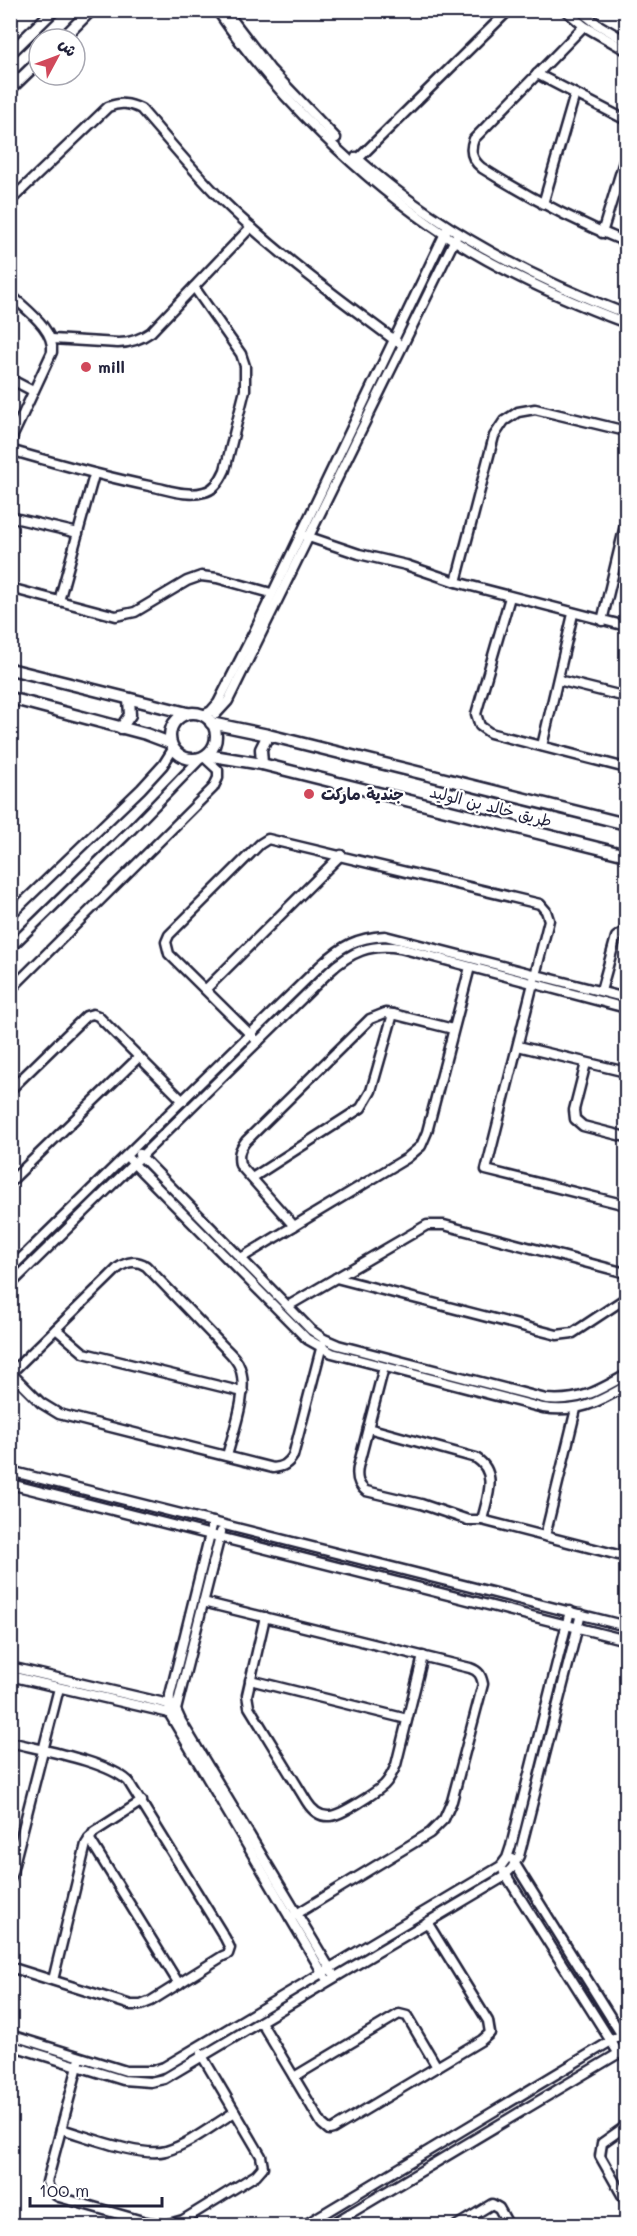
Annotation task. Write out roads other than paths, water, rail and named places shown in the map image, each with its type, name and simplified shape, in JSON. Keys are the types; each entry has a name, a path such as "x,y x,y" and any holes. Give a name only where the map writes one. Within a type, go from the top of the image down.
{"street":[{"path":"10,53 54,10"},
{"path":"74,27 91,10"},
{"path":"217,10 252,57 318,130 378,184 446,230 549,291 627,324"},
{"path":"225,10 291,92 358,159 446,230"},
{"path":"358,159 509,10"},
{"path":"564,10 584,26 627,50"},
{"path":"579,10 597,24 627,41"},
{"path":"584,26 481,131 471,146 472,155 476,163 543,204 627,242"},
{"path":"10,89 27,73"},
{"path":"537,74 627,120"},
{"path":"543,204 575,94"},
{"path":"10,201 108,107 123,103 132,104 141,109 222,200 251,227 289,260 402,346"},
{"path":"603,233 627,155"},
{"path":"52,339 118,343 136,341 151,332 251,227"},
{"path":"208,720 228,701 393,339 446,230"},
{"path":"456,236 544,279 627,314"},
{"path":"208,720 254,632 271,593 304,535 402,346 456,236"},
{"path":"10,450 94,475 190,494 205,492 214,487 221,479 245,390 245,366 240,354 194,287"},
{"path":"10,294 52,339 52,352 10,442"},
{"path":"10,380 33,391"},
{"path":"456,582 494,436 504,422 518,412 535,409 627,432"},
{"path":"59,601 94,475"},
{"path":"10,517 78,534"},
{"path":"602,621 627,521"},
{"path":"304,535 359,554 406,565 456,582 627,627"},
{"path":"10,588 116,616 135,612 187,581 201,576 217,578 271,593"},
{"path":"510,597 476,714 480,726 490,733 627,768"},
{"path":"542,746 573,614"},
{"path":"10,669 187,713 208,720 215,729 216,736 212,750 10,948"},
{"path":"558,680 627,697"},
{"path":"10,698 121,728 172,746 185,759 204,757 218,770 218,778 213,788 10,990"},
{"path":"121,728 130,715 129,699"},
{"path":"10,915 163,765 172,746 171,728 180,716 187,713"},
{"name":"طريق خالد بن الوليد","path":"208,720 627,824"},
{"path":"262,764 261,749 268,735"},
{"name":"طريق خالد بن الوليد","path":"204,757 262,764 627,855"},
{"path":"258,1042 169,954 166,942 169,935 214,889 268,839 540,904 549,920 486,1170 627,1204"},
{"path":"206,989 341,855"},
{"path":"601,991 616,937 627,930"},
{"path":"10,1285 130,1160 183,1101 335,952 350,943 385,936 403,940 578,990 627,1008"},
{"path":"137,1152 258,1042 336,966 354,953 369,948 388,946 470,967 535,979"},
{"path":"241,1258 416,1151 427,1132 470,967"},
{"path":"578,990 601,991 627,998"},
{"path":"294,1226 240,1166 238,1157 240,1148 370,1019 385,1013 453,1029"},
{"path":"10,1090 91,1014 98,1016 183,1101"},
{"path":"252,1178 361,1108 371,1091 393,1014"},
{"path":"518,1046 627,1072"},
{"path":"10,1182 139,1057"},
{"path":"586,1063 574,1110 575,1119 583,1126 627,1137"},
{"path":"137,1152 311,1330 324,1339 338,1345 546,1399 567,1400 584,1397 626,1375"},
{"path":"10,1269 130,1160"},
{"path":"130,1160 307,1339 321,1349 560,1411 595,1404 627,1386"},
{"path":"288,1306 427,1225 437,1224 627,1273"},
{"path":"227,1456 243,1392 240,1369 234,1357 146,1266 138,1262 123,1264 11,1372 41,1403 59,1413 273,1468 285,1465 293,1456 324,1339"},
{"path":"336,1278 557,1335 573,1333 627,1298"},
{"path":"56,1329 84,1353 243,1392"},
{"path":"384,1367 357,1475 366,1491 421,1504 468,1520 482,1520 627,1557"},
{"path":"545,1536 576,1409"},
{"path":"368,1428 476,1458 482,1462 490,1473 491,1480 482,1520"},
{"path":"10,1471 627,1626"},
{"path":"10,1484 627,1640"},
{"path":"150,1519 153,1507"},
{"path":"199,1606 213,1522"},
{"path":"223,1524 172,1704 174,1714 329,1976"},
{"path":"405,1584 408,1571"},
{"path":"199,1606 266,1617 423,1656 477,1671 482,1676 483,1684 449,1811 430,1833 293,1916"},
{"path":"10,2035 123,2080 150,2082 164,2079 261,2022 501,1866 508,1853 570,1611"},
{"path":"10,2057 12,2045 126,2071 139,2072 164,2067 428,1922 506,1874 519,1856 581,1614"},
{"path":"266,1617 247,1695 249,1707 312,1810 321,1815 330,1816 339,1813 384,1785 396,1765 423,1656"},
{"path":"10,1666 172,1704"},
{"path":"10,1676 174,1714"},
{"path":"250,1680 407,1719"},
{"path":"10,1881 59,1688"},
{"path":"10,1742 113,1770 128,1781 230,1948 228,1954 141,2005 130,2005 10,1967"},
{"path":"53,1980 89,1838 100,1828 142,1801"},
{"path":"89,1838 179,1984"},
{"path":"303,2226 611,2041 625,2036 508,1853"},
{"path":"326,2212 331,2224 623,2051 611,2041 501,1866"},
{"path":"261,2022 322,2124 328,2130 437,2067 486,2037 490,2027 428,1922"},
{"path":"294,2077 399,2014 406,2016 437,2067"},
{"path":"79,2061 47,2182 48,2189 53,2194 146,2222 165,2225 183,2220 260,2172 263,2161 198,2048"},
{"path":"533,2088 540,2100"},
{"path":"61,2129 135,2151 164,2152 177,2147 235,2112"},
{"path":"627,2126 603,2143 600,2156 627,2202"},
{"path":"456,2226 492,2204 499,2208 509,2226"}],"place":[{"name":"mill","path":"86,367"},
{"name":"جندية ماركت","path":"309,794"}]}
